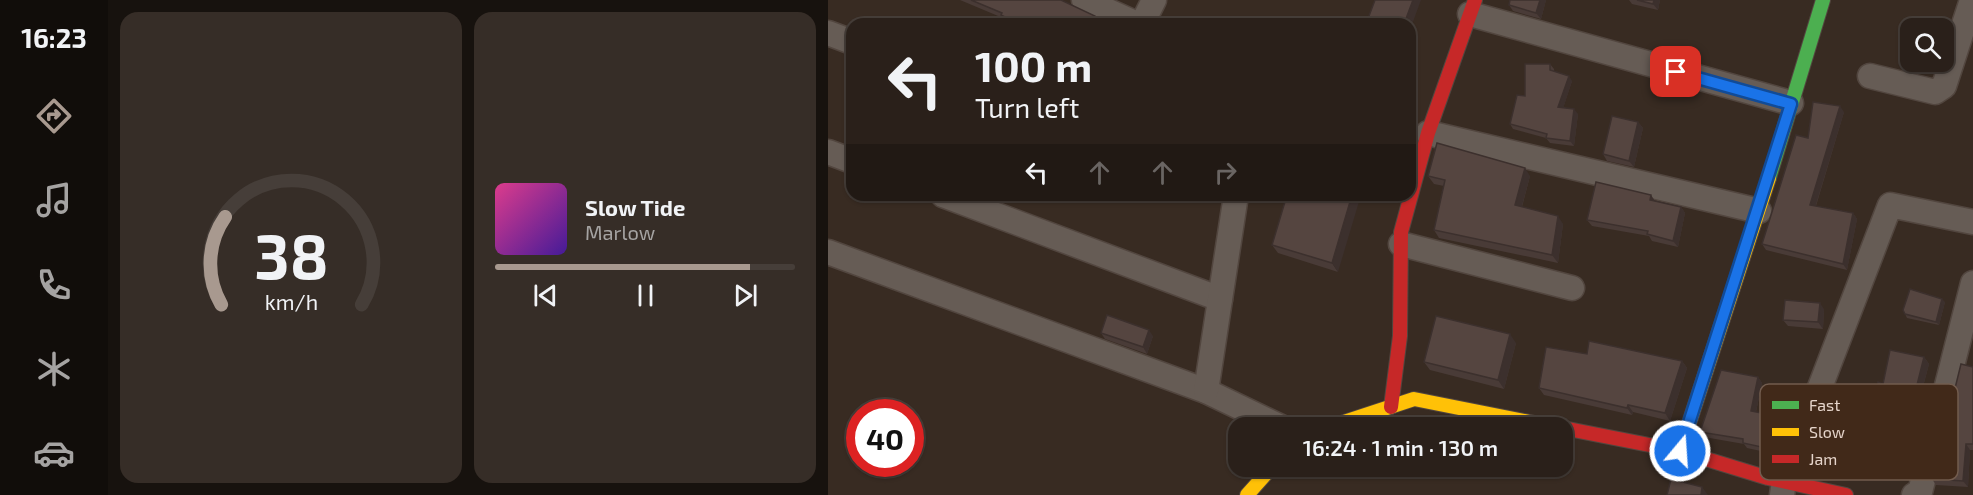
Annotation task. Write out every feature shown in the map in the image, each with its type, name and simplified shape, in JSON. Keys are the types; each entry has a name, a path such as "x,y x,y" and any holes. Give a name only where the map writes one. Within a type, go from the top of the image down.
{"street":[{"path":"1084,0 1124,18"},
{"path":"1145,18 1154,0"},
{"path":"1870,76 1935,92 1944,86 1972,0"},
{"path":"1680,451 1759,211 1791,104 1816,2"},
{"path":"1416,164 1421,142 1472,7 1791,104"},
{"path":"828,33 846,40"},
{"path":"1421,142 1759,211"},
{"path":"828,152 846,159"},
{"path":"959,201 1220,299"},
{"path":"1206,391 1235,201"},
{"path":"1390,407 1400,336 1401,232 1408,201"},
{"path":"1822,384 1890,205 1973,222"},
{"path":"1401,244 1572,288"},
{"path":"828,252 1206,391 1260,417"},
{"path":"1947,384 1973,283"},
{"path":"1360,417 1414,399 1505,417"},
{"path":"1573,430 1680,451 1760,480"},
{"path":"1247,495 1263,477"},
{"path":"1761,480 1783,488 1846,495"},
{"path":"1914,495 1920,492 1923,480"}],"building":[{"path":"971,0 1061,0 1095,16 1094,18 1007,18 1001,15 1002,13"},
{"path":"1375,0 1413,0 1406,18 1368,18"},
{"path":"1510,0 1540,0 1536,13 1509,5"},
{"path":"1637,0 1654,0 1653,4"},
{"path":"1525,64 1550,64 1550,70 1569,76 1558,107 1574,109 1570,141 1546,138 1547,134 1510,124 1517,95 1525,96"},
{"path":"1813,102 1840,106 1810,205 1853,213 1843,264 1762,244 1796,135 1808,138"},
{"path":"1612,116 1638,122 1629,161 1603,154"},
{"path":"1437,143 1525,168 1515,205 1558,216 1552,255 1434,230 1445,180 1428,176"},
{"path":"1596,182 1651,195 1650,200 1681,207 1673,241 1647,234 1648,231 1587,220"},
{"path":"1285,201 1350,201 1332,263 1272,245"},
{"path":"1910,289 1942,299 1936,322 1905,314 1903,310"},
{"path":"1785,300 1820,303 1818,322 1783,320"},
{"path":"1107,315 1149,330 1143,347 1101,333"},
{"path":"1436,316 1510,334 1498,380 1424,362"},
{"path":"1589,341 1682,361 1665,413 1628,405 1627,408 1539,388 1546,347 1587,354"},
{"path":"1890,350 1924,357 1917,384 1883,384"},
{"path":"1961,364 1973,367 1973,444 1966,444 1963,481 1948,480 1958,480 1958,384 1956,384"},
{"path":"1721,370 1758,377 1751,411 1760,413 1760,447 1743,443 1743,439 1700,432"},
{"path":"1671,479 1702,487 1701,495 1667,495"}],"traffic: fast":[{"path":"1769,178 1823,0"}],"traffic: slow":[{"path":"1680,451 1769,178"},
{"path":"1359,417 1414,399 1504,417"},
{"path":"1247,495 1263,477"}],"traffic: jam":[{"path":"1416,177 1428,133 1475,0"},
{"path":"1391,407 1400,336 1401,232 1409,201"},
{"path":"1573,430 1680,451 1760,476"},
{"path":"1777,480 1846,495"}],"route":[{"path":"1676,72 1791,104 1759,211 1680,451"}]}
